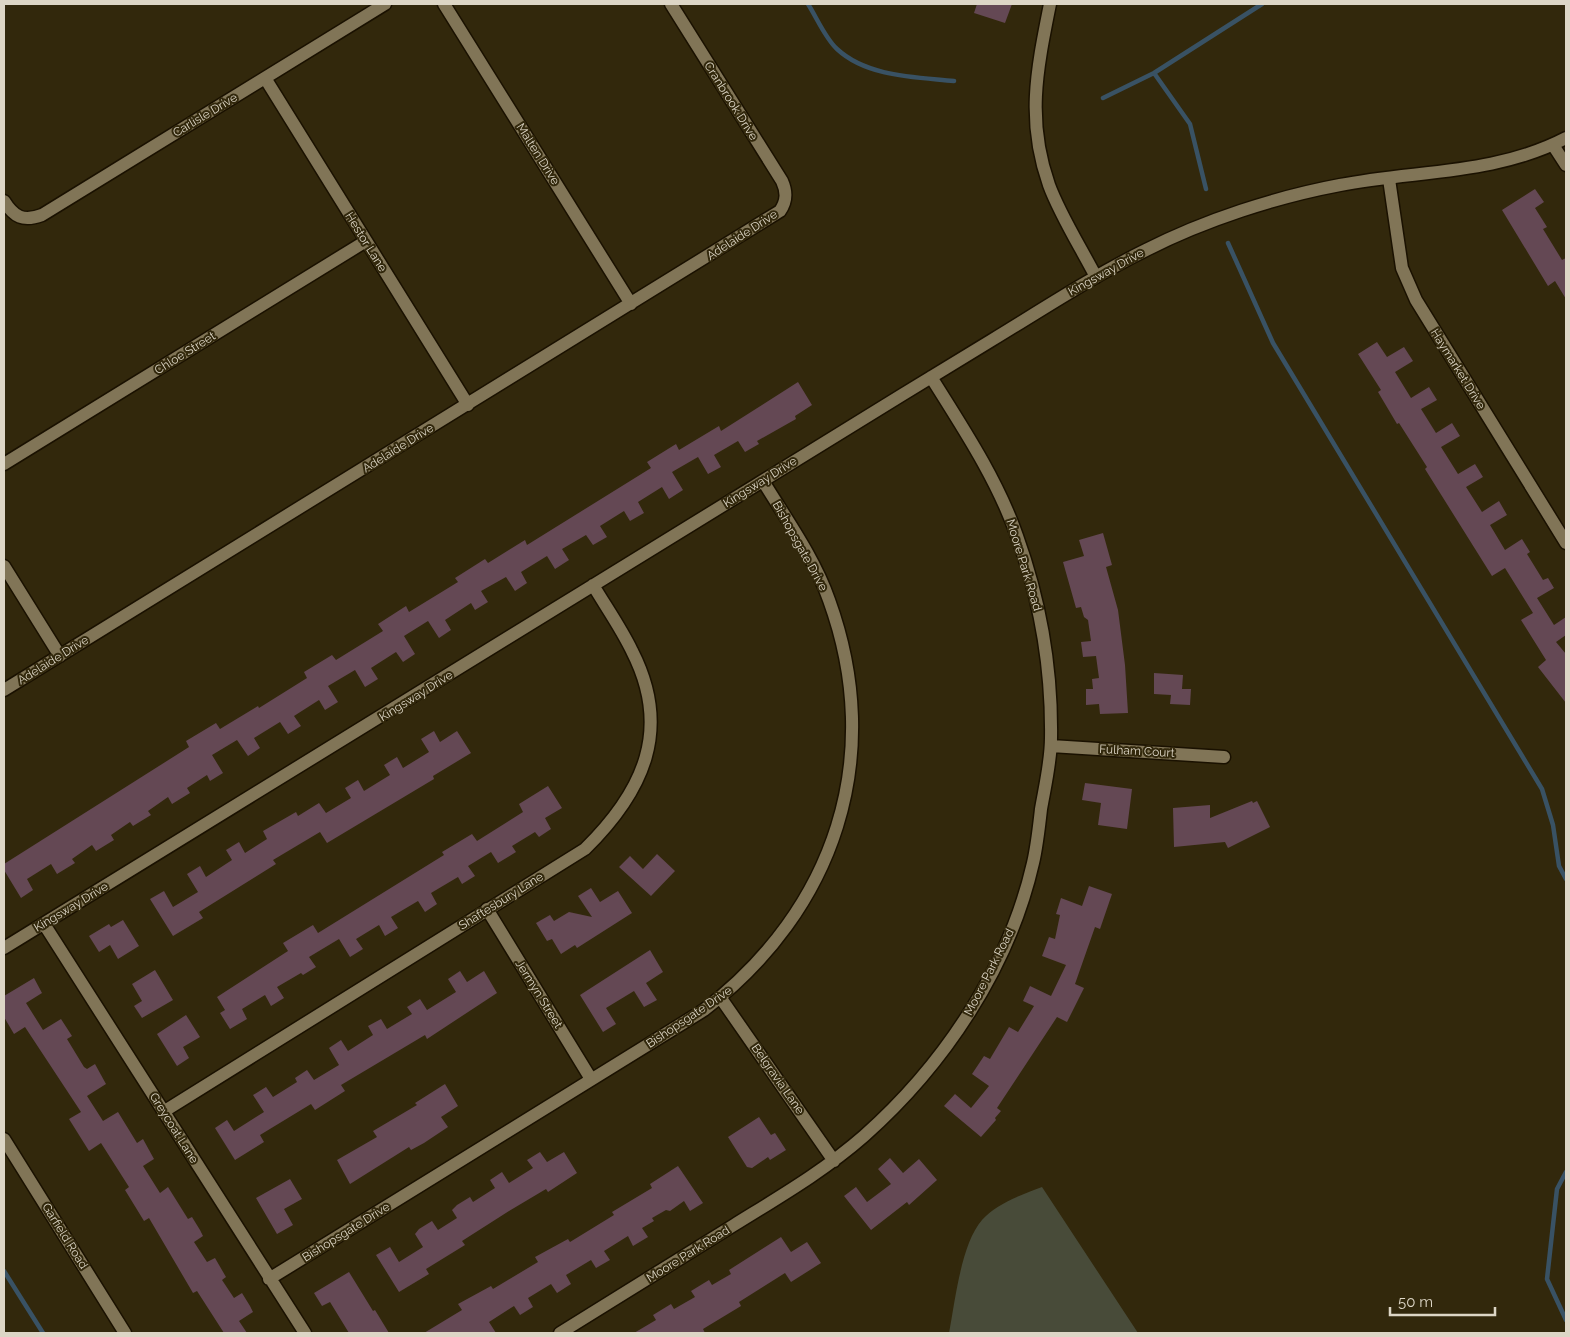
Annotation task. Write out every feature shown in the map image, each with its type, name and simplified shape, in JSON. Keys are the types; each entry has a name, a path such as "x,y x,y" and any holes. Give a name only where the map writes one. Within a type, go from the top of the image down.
{"street":[{"name":"Carlisle Drive","path":"4,201 14,215 23,219 42,214 385,4"},
{"name":"Malten Drive","path":"444,4 631,304"},
{"name":"Cranbrook Drive","path":"671,4 782,181 786,199"},
{"path":"1050,4 1036,74 1035,116 1040,150 1049,185 1096,277"},
{"name":"Hestor Lane","path":"265,78 468,405"},
{"name":"Kingsway Drive","path":"4,948 1096,277 1165,241 1232,214 1341,185 1461,170 1508,161 1554,145 1566,138"},
{"path":"1554,145 1566,165"},
{"name":"Haymarket Drive","path":"1389,179 1402,268 1416,300 1566,543"},
{"name":"Adelaide Drive","path":"4,690 774,216 780,211 786,199"},
{"name":"Chloe Street","path":"4,464 366,241"},
{"name":"Moore Park Road","path":"560,1333 817,1174 865,1136 924,1074 960,1029 1005,946 1033,863 1051,746 1049,686 1045,648 1039,611 1022,549 1004,502 983,462 932,377"},
{"name":"Bishopsgate Drive","path":"269,1278 690,1019 720,998 748,973 779,939 818,877 844,804 851,750 851,694 846,659 835,617 814,566 763,481"},
{"path":"4,566 60,656"},
{"name":"Shaftesbury Lane","path":"164,1112 585,849 609,826 630,796 643,768 652,730 646,690 633,652 593,585"},
{"name":"Fulham Court","path":"1051,746 1224,756"},
{"name":"Jermyn Street","path":"487,909 591,1079"},
{"name":"Greycoat Lane","path":"44,924 305,1333"},
{"name":"Belgravia Lane","path":"720,998 834,1161"},
{"name":"Garfield Road","path":"4,1139 126,1333"}],"green space":[{"path":"1042,1187 1138,1333 949,1333 964,1258 975,1230 982,1220 995,1209 1010,1200"}],"building":[{"path":"977,4 1012,4 1005,23 974,13"},
{"path":"1535,189 1544,202 1535,208 1547,227 1543,229 1562,260 1566,258 1566,299 1555,281 1548,286 1502,210"},
{"path":"1377,342 1387,357 1404,347 1413,361 1395,372 1411,398 1429,387 1437,400 1421,409 1436,433 1452,423 1460,436 1441,447 1458,474 1475,464 1483,477 1466,487 1482,512 1499,501 1507,515 1490,525 1505,550 1522,539 1530,552 1527,554 1543,580 1548,578 1554,588 1537,598 1554,625 1566,617 1566,635 1556,642 1566,654 1566,703 1538,667 1546,660 1521,620 1533,613 1505,568 1492,576 1425,469 1427,467 1399,423 1397,424 1378,392 1381,390 1358,354"},
{"path":"798,382 812,405 795,416 796,419 757,441 759,444 745,452 738,441 714,455 721,467 708,474 698,457 672,472 683,490 669,499 662,487 638,502 644,513 630,521 624,511 600,526 607,537 593,545 586,535 562,549 569,560 555,569 547,556 521,572 527,583 515,591 506,577 481,591 488,602 475,610 471,603 445,620 451,630 439,638 428,621 404,636 415,654 403,662 396,652 371,668 378,679 365,687 355,670 328,686 338,702 325,710 319,700 294,716 301,726 288,734 280,722 254,738 260,748 248,756 237,740 212,755 223,773 210,781 207,775 187,788 190,793 172,804 168,797 148,811 151,815 133,826 130,822 111,835 114,840 96,851 92,845 72,859 75,863 57,874 51,864 27,879 33,890 21,898 4,870 4,864 189,747 186,741 216,723 220,729 258,706 259,708 307,678 304,672 332,655 336,660 383,631 378,624 406,606 409,612 458,582 455,578 485,559 488,563 525,540 527,545 651,468 647,462 676,444 679,450 719,426 721,431"},
{"path":"1103,533 1112,565 1106,567 1118,610 1125,665 1128,713 1100,714 1099,704 1086,705 1086,689 1093,689 1092,679 1099,678 1096,656 1083,657 1081,642 1091,641 1088,620 1084,617 1081,607 1076,608 1063,562 1084,556 1079,540"},
{"path":"1154,673 1183,675 1182,689 1191,689 1190,705 1170,704 1171,695 1154,694"},
{"path":"434,731 440,742 457,731 471,753 433,776 434,779 327,843 320,832 273,860 276,864 199,912 203,918 173,936 150,899 164,891 173,907 198,892 187,874 200,866 206,877 232,860 226,850 239,842 245,853 267,839 263,831 296,812 298,816 319,803 326,813 351,798 345,788 358,780 364,791 390,775 384,765 397,757 403,768 429,752 421,739"},
{"path":"1085,783 1132,789 1127,829 1098,825 1101,803 1082,800"},
{"path":"548,786 562,808 545,818 551,829 539,837 535,832 512,846 516,852 498,863 491,852 468,866 475,876 462,884 458,877 431,893 437,904 425,912 418,901 391,917 398,928 385,936 379,925 356,939 363,949 350,957 339,939 309,957 316,967 303,975 301,973 277,987 284,998 271,1006 265,995 242,1009 247,1019 230,1029 220,1013 225,1010 217,997 288,951 283,943 313,925 318,933 444,855 442,852 472,834 477,841 523,812 519,804"},
{"path":"1252,801 1253,803 1257,801 1270,827 1228,848 1225,842 1174,847 1173,808 1210,805 1210,818"},
{"path":"657,854 675,871 651,896 619,867 630,856 643,869"},
{"path":"1089,886 1112,894 1100,929 1095,927 1075,984 1084,988 1067,1022 1057,1017 997,1108 1001,1111 995,1118 996,1120 981,1137 944,1106 955,1094 971,1108 989,1086 972,1074 984,1056 990,1059 1009,1027 1018,1032 1034,1006 1023,1001 1030,986 1051,996 1066,965 1042,956 1049,937 1055,939 1060,915 1056,914 1061,898 1082,906"},
{"path":"591,888 600,902 618,891 632,913 577,948 575,945 561,954 552,939 547,941 536,923 550,915 554,921 569,912 592,917 578,896"},
{"path":"123,920 139,946 118,959 110,945 99,952 89,936 109,924 111,927"},
{"path":"650,950 663,972 646,983 657,1000 644,1007 634,991 606,1008 616,1024 603,1032 580,995"},
{"path":"155,970 173,1000 142,1018 134,1006 142,1001 132,984"},
{"path":"460,971 467,982 484,971 497,993 427,1039 425,1035 341,1085 345,1091 315,1110 311,1104 260,1135 264,1142 235,1160 215,1128 227,1120 234,1131 264,1112 253,1095 266,1087 273,1097 297,1082 295,1078 307,1070 314,1080 339,1065 329,1048 341,1040 348,1051 373,1035 368,1026 381,1019 387,1029 412,1014 407,1007 420,999 427,1010 456,992 448,979"},
{"path":"34,978 42,993 26,1003 43,1030 61,1019 72,1036 67,1039 84,1067 87,1069 95,1064 106,1084 87,1096 103,1121 118,1112 137,1143 143,1139 154,1159 143,1166 160,1193 168,1187 188,1219 192,1217 203,1236 194,1242 207,1262 215,1258 226,1277 222,1280 234,1298 242,1293 250,1306 253,1312 239,1321 247,1333 224,1333 197,1291 193,1293 149,1218 144,1221 125,1190 129,1187 101,1143 89,1151 69,1119 81,1112 25,1027 14,1034 4,1017 4,996"},
{"path":"186,1015 200,1037 183,1047 189,1058 177,1066 157,1034"},
{"path":"445,1084 458,1106 441,1117 448,1127 411,1150 409,1147 350,1184 337,1160 377,1137 373,1131 417,1105 415,1103"},
{"path":"759,1117 771,1135 775,1133 786,1150 770,1160 768,1157 752,1168 747,1167 728,1137"},
{"path":"540,1152 547,1162 564,1152 577,1173 548,1192 546,1189 462,1241 465,1245 426,1269 429,1274 399,1292 376,1255 390,1247 399,1262 423,1247 415,1234 419,1229 432,1221 438,1230 457,1218 452,1210 457,1205 470,1197 473,1202 495,1188 490,1180 502,1172 509,1183 533,1168 527,1160"},
{"path":"890,1158 903,1173 919,1159 937,1180 909,1205 907,1202 871,1230 844,1196 856,1187 867,1202 891,1184 878,1169"},
{"path":"678,1166 703,1203 690,1211 684,1201 670,1211 666,1210 652,1218 654,1221 642,1228 648,1237 633,1246 628,1236 604,1251 610,1260 596,1268 591,1260 566,1275 571,1284 557,1293 551,1284 528,1298 533,1307 520,1315 514,1306 489,1322 496,1333 424,1333 462,1310 458,1304 491,1286 493,1289 538,1262 535,1257 568,1239 570,1242 614,1215 612,1212 652,1188 650,1184"},
{"path":"290,1179 302,1199 284,1209 293,1225 277,1234 256,1198"},
{"path":"781,1237 791,1252 807,1242 821,1263 791,1282 785,1273 739,1302 741,1306 703,1329 705,1333 634,1333 656,1320 653,1315 671,1304 674,1309 695,1297 691,1291 709,1280 712,1285 731,1274 729,1270"},
{"path":"349,1272 389,1333 349,1333 330,1302 322,1306 314,1293"}],"waterway":[{"path":"808,4 829,39 837,49 849,58 863,65 892,74 954,81"},
{"path":"1103,98 1154,73 1262,4"},
{"path":"1154,73 1190,124 1206,189"},
{"path":"1228,243 1273,343 1542,789 1553,825 1559,866 1566,879"},
{"path":"1566,1172 1557,1189 1547,1279 1566,1320"},
{"path":"4,1271 43,1333"}]}
